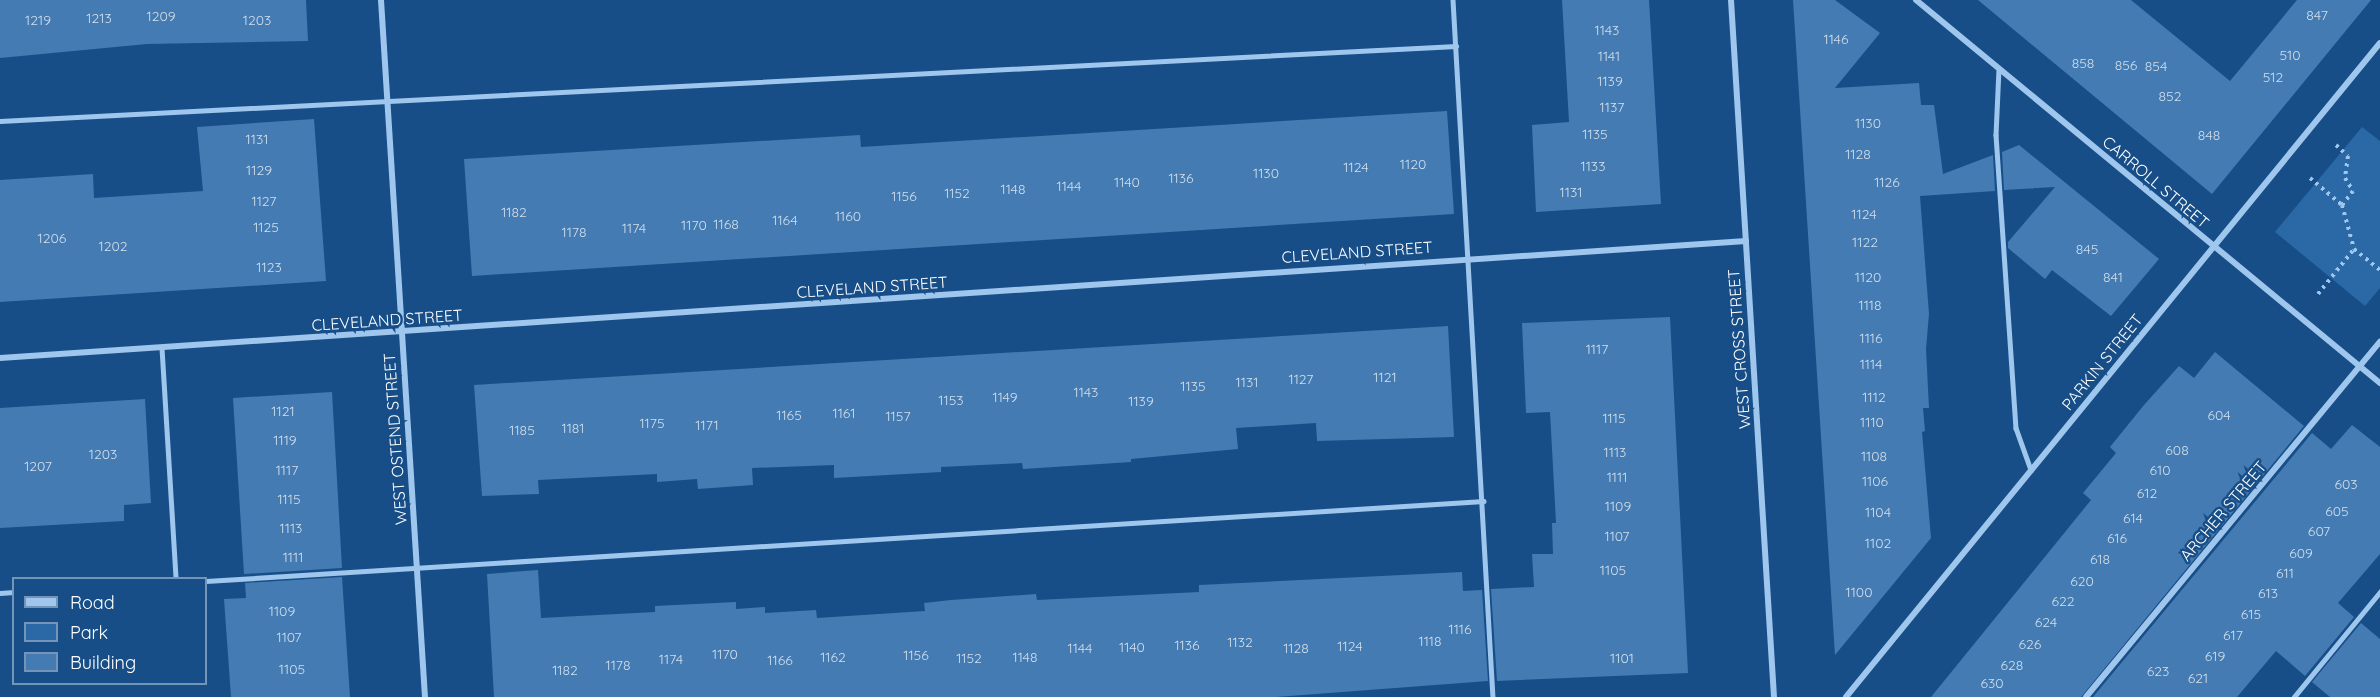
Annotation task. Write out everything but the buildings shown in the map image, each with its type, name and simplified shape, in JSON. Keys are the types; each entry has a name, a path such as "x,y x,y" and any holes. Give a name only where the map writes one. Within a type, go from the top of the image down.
{"street":[{"name":"WEST OSTEND STREET","path":"381,0 425,697"},
{"name":"WEST CROSS STREET","path":"1731,0 1774,697"},
{"name":"CARROLL STREET","path":"1916,0 2380,383"},
{"name":"PARKIN STREET","path":"1846,697 2380,44"},
{"name":"CLEVELAND STREET","path":"0,358 402,333 1470,258 1746,242"},
{"name":"ARCHER STREET","path":"2086,697 2380,342"}],"lane":[{"path":"1453,0 1470,258 1493,697"},
{"path":"0,121 1456,46"},
{"path":"1999,69 1996,135 2016,428 2031,470"},
{"path":"162,348 176,577"},
{"path":"207,581 1483,501"},
{"path":"2294,697 2380,592"}],"path":[{"path":"2336,145 2348,156 2345,178 2353,191 2342,205"},
{"path":"2310,178 2342,205 2354,249 2380,270"},
{"path":"2318,294 2354,249"}],"green space":[{"path":"2362,127 2380,141 2380,288 2365,306 2275,232"}]}
